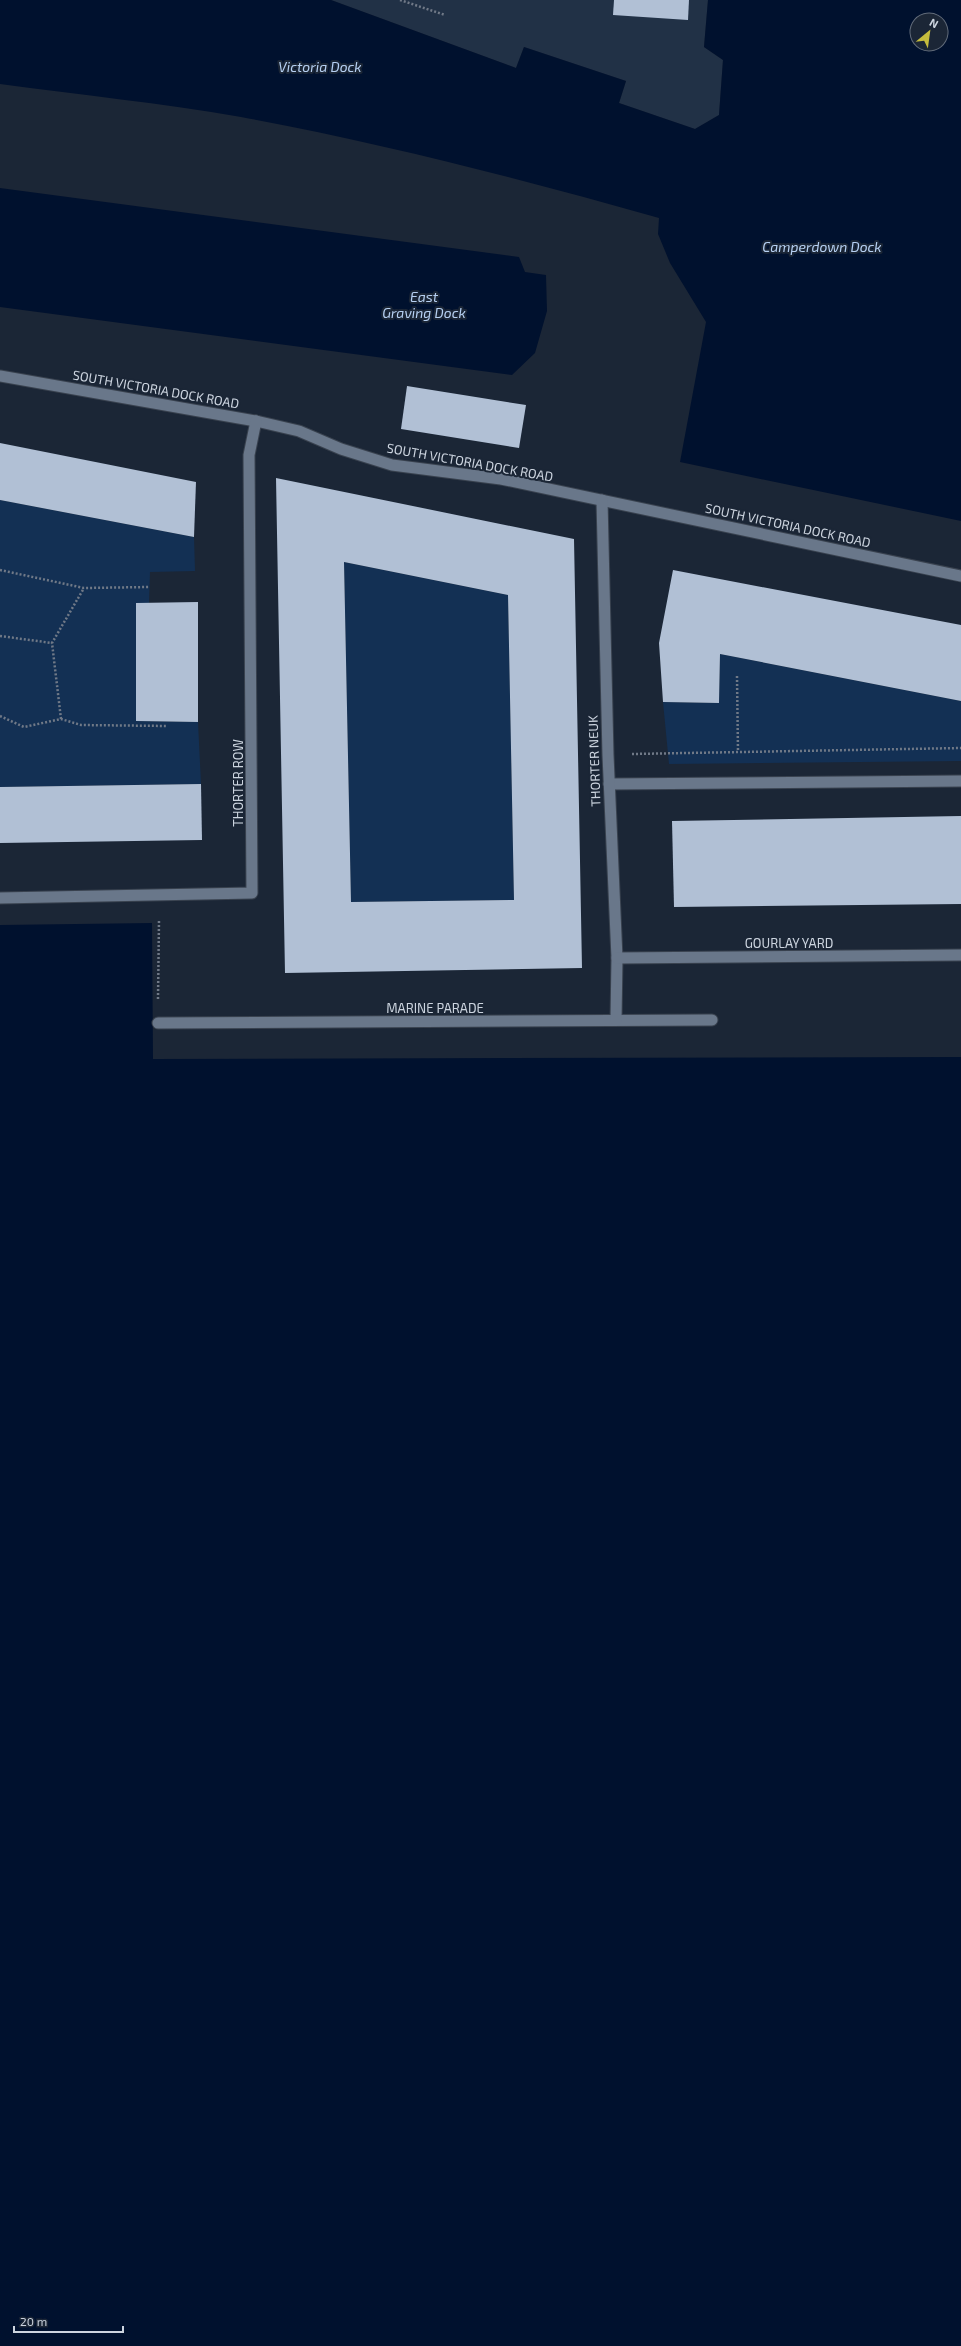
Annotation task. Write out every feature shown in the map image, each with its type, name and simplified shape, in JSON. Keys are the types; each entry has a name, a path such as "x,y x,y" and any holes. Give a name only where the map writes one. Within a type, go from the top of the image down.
{"street":[{"name":"SOUTH VICTORIA DOCK ROAD","path":"0,376 256,421 299,431 341,449 392,465 502,480 961,576"},
{"name":"THORTER ROW","path":"0,898 252,893 248,455 256,421"},
{"name":"THORTER NEUK","path":"602,500 608,755 617,958 616,1020"},
{"path":"609,784 961,781"},
{"name":"GOURLAY YARD","path":"617,958 961,956"},
{"name":"MARINE PARADE","path":"158,1023 712,1020"}],"path":[{"path":"400,0 445,15"},
{"path":"0,570 84,588 150,587"},
{"path":"61,719 52,643 84,588"},
{"path":"0,636 52,643"},
{"path":"737,676 738,752"},
{"path":"0,716 24,728 61,719 81,725 167,726"},
{"path":"608,755 961,748"},
{"path":"158,1023 159,916"}],"shaded area":[{"path":"331,0 708,0 704,47 723,60 719,115 695,129 619,103 626,81 524,47 516,68"},
{"path":"0,500 194,537 195,571 150,572 149,603 136,603 136,721 198,722 201,784 0,787"},
{"path":"344,562 508,595 514,900 351,902"},
{"path":"720,654 961,701 961,761 669,764 663,702 719,703"}],"water":[{"name":"Camperdown Dock","path":"0,0 331,0 516,68 524,47 626,81 619,103 695,129 719,115 723,60 704,47 708,0 961,0 961,521 680,462 706,322 670,263 658,234 659,218 555,189 399,150 294,127 181,107 0,84"},
{"name":"East Graving Dock","path":"0,188 519,257 525,272 546,275 547,311 535,353 512,375 0,307"},
{"path":"152,923 153,1059 961,1057 961,2346 0,2346 0,925"}],"building":[{"path":"614,0 689,0 688,20 613,15"},
{"path":"407,386 526,405 519,448 401,429"},
{"path":"0,443 196,482 194,537 0,500"},
{"path":"276,478 574,539 582,968 285,973","holes":["344,562 508,595 514,900 351,902"]},
{"path":"673,570 961,625 961,701 720,654 719,703 663,702 659,643"},
{"path":"198,602 198,722 136,721 136,603"},
{"path":"201,784 202,840 0,843 0,787"},
{"path":"961,816 961,904 674,907 672,821"}],"water label":[{"name":"Victoria Dock","path":"320,66"}]}
